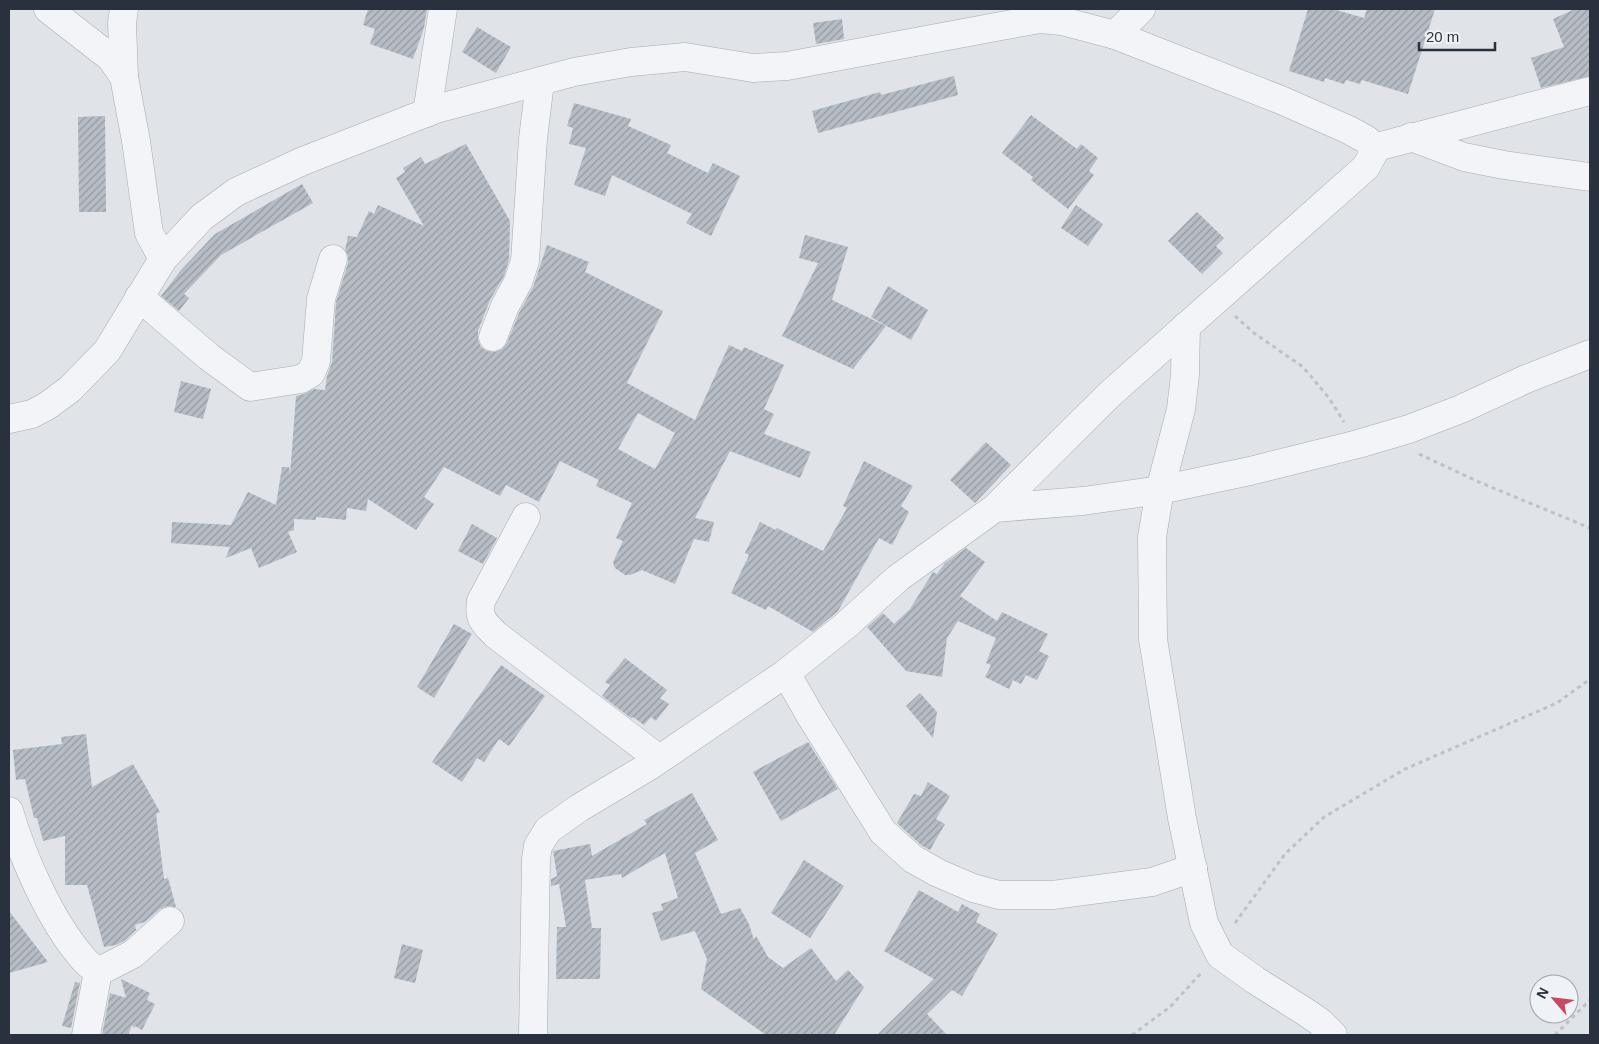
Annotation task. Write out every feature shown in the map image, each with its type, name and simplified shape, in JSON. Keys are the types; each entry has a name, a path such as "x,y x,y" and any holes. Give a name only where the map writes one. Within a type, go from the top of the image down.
{"street":[{"path":"48,9 111,58 124,77"},
{"path":"124,9 122,23 124,77 150,233 163,259"},
{"path":"427,113 443,9"},
{"path":"1115,35 1141,9"},
{"path":"9,419 32,414 47,406 70,389 107,351 163,259 202,217 236,192 303,161 427,113 574,72 631,62 685,57 754,68 787,66 1062,15 1281,100 1368,140 1373,148 1373,154 1366,167 1110,394 995,508 898,578 845,626 786,673 659,760 579,808 548,830 538,846 535,899 533,1035"},
{"path":"493,337 505,306 518,282 525,261 532,149 540,82"},
{"path":"1373,148 1411,136 1590,90"},
{"path":"1411,136 1464,157 1590,177"},
{"path":"139,297 209,357 250,387 301,379 311,373 316,361 321,299 333,259"},
{"path":"1186,326 1185,374 1180,409 1160,490 1152,537 1154,639 1182,818 1204,923 1220,955 1320,1022 1333,1035"},
{"path":"995,508 1083,501 1160,490 1250,471 1358,444 1409,429 1461,409 1526,379 1590,354"},
{"path":"526,518 481,601 479,613 485,624 496,635 659,760"},
{"path":"786,673 883,832 913,859 938,873 973,888 999,894 1053,895 1152,882 1193,868"},
{"path":"9,811 15,831 36,881 58,923 81,956 98,972"},
{"path":"98,972 132,954 170,921"},
{"path":"86,1035 98,972"}],"path":[{"path":"1132,1035 1170,1007 1199,977 1286,854 1324,817 1404,769 1557,703 1590,679"},
{"path":"1555,1035 1590,1000"}],"building":[{"path":"368,9 427,9 424,28 413,59 370,44 375,29 363,25"},
{"path":"1308,9 1333,9 1364,18 1367,9 1435,9 1408,94 1362,80 1360,84 1346,80 1344,84 1325,78 1324,82 1289,71"},
{"path":"1575,9 1590,9 1590,76 1541,88 1531,58 1564,47 1553,19"},
{"path":"842,19 844,39 816,44 813,23"},
{"path":"477,27 511,47 496,73 462,52"},
{"path":"954,76 958,95 818,133 812,111 880,92 881,95"},
{"path":"574,103 631,119 628,126 671,145 667,153 708,173 713,163 740,176 711,236 686,223 692,214 612,175 605,196 574,185 586,148 569,144 573,128 567,126"},
{"path":"1031,115 1077,149 1081,144 1098,158 1089,171 1094,175 1068,209 1031,180 1033,177 1002,153"},
{"path":"105,116 106,212 79,212 78,117"},
{"path":"466,144 510,221 509,260 504,276 490,300 478,331 478,340 481,347 487,351 495,352 502,349 507,343 519,313 533,287 547,245 589,262 585,272 663,311 627,383 695,420 729,345 742,351 744,347 784,365 764,409 774,414 764,434 811,452 800,478 730,451 695,518 714,522 709,542 694,539 675,584 642,570 625,575 615,568 613,562 623,541 616,538 632,503 596,486 599,480 560,461 539,502 506,485 500,496 444,467 424,497 434,504 416,530 368,499 366,511 347,508 346,520 316,517 316,520 294,519 294,530 288,532 297,552 259,568 251,548 226,558 230,547 171,543 172,522 231,525 248,492 276,505 282,467 289,467 290,475 296,396 314,389 325,390 332,362 336,302 348,263 348,256 345,250 348,236 357,237 369,211 374,214 378,205 424,226 396,178 405,172 403,168 421,157 425,164","holes":["638,413 675,433 655,469 618,449"]},
{"path":"302,184 313,203 221,255 184,294 189,298 179,311 161,296 181,270 215,234"},
{"path":"1076,205 1103,224 1088,246 1061,228"},
{"path":"1197,212 1224,238 1216,246 1223,253 1202,274 1168,241"},
{"path":"805,235 848,247 832,300 886,326 853,369 782,336 818,263 799,258"},
{"path":"888,286 928,310 911,340 871,317"},
{"path":"181,381 211,389 203,419 174,412"},
{"path":"986,442 1011,465 975,503 950,480"},
{"path":"864,461 913,486 901,506 909,512 892,545 879,538 838,611 813,632 768,606 766,610 731,593 749,555 745,553 760,522 776,530 777,528 823,551 847,508 843,506"},
{"path":"472,524 497,538 483,564 458,551"},
{"path":"966,548 985,562 960,596 997,621 1002,612 1048,634 1039,651 1049,656 1037,680 1026,675 1021,684 1013,680 1009,689 985,677 991,665 986,663 996,638 958,621 947,638 942,677 906,671 867,627 883,613 894,624 910,609 933,572 937,574 945,563"},
{"path":"454,624 472,634 434,698 417,687"},
{"path":"625,658 667,690 660,698 669,704 656,721 651,717 644,725 633,717 631,718 602,696 610,685 605,682"},
{"path":"501,665 545,696 509,746 499,739 484,762 477,758 462,782 432,762"},
{"path":"920,693 937,712 933,738 906,706"},
{"path":"86,734 92,787 133,764 160,812 156,814 164,879 168,878 176,907 167,906 160,909 145,922 135,925 136,930 124,941 116,945 104,947 87,885 65,885 65,836 43,841 37,818 34,818 25,779 16,780 13,750 62,744 61,737"},
{"path":"808,742 838,789 781,821 753,772"},
{"path":"928,782 950,796 936,819 945,824 930,850 921,845 897,823 914,794 921,796"},
{"path":"692,793 718,840 695,853 721,914 740,908 749,924 754,940 756,936 768,957 783,968 811,948 836,981 848,970 864,987 834,1035 766,1035 701,989 707,959 695,931 661,941 652,913 663,910 661,904 678,898 665,853 622,878 621,874 585,880 592,928 601,928 600,979 556,979 557,927 566,927 559,884 551,886 551,879 557,876 553,851 590,844 592,856 647,824 644,820"},
{"path":"804,860 844,886 810,938 771,913"},
{"path":"919,890 958,912 962,904 980,914 976,922 998,934 962,996 952,990 927,1014 947,1035 877,1035 934,979 884,951"},
{"path":"9,911 48,962 9,973"},
{"path":"402,944 423,950 415,983 394,978"},
{"path":"121,979 150,993 147,1000 155,1004 142,1030 135,1026 134,1028 132,1025 128,1035 102,1035 110,993 126,998"},
{"path":"75,982 80,983 71,1028 62,1026"}]}
